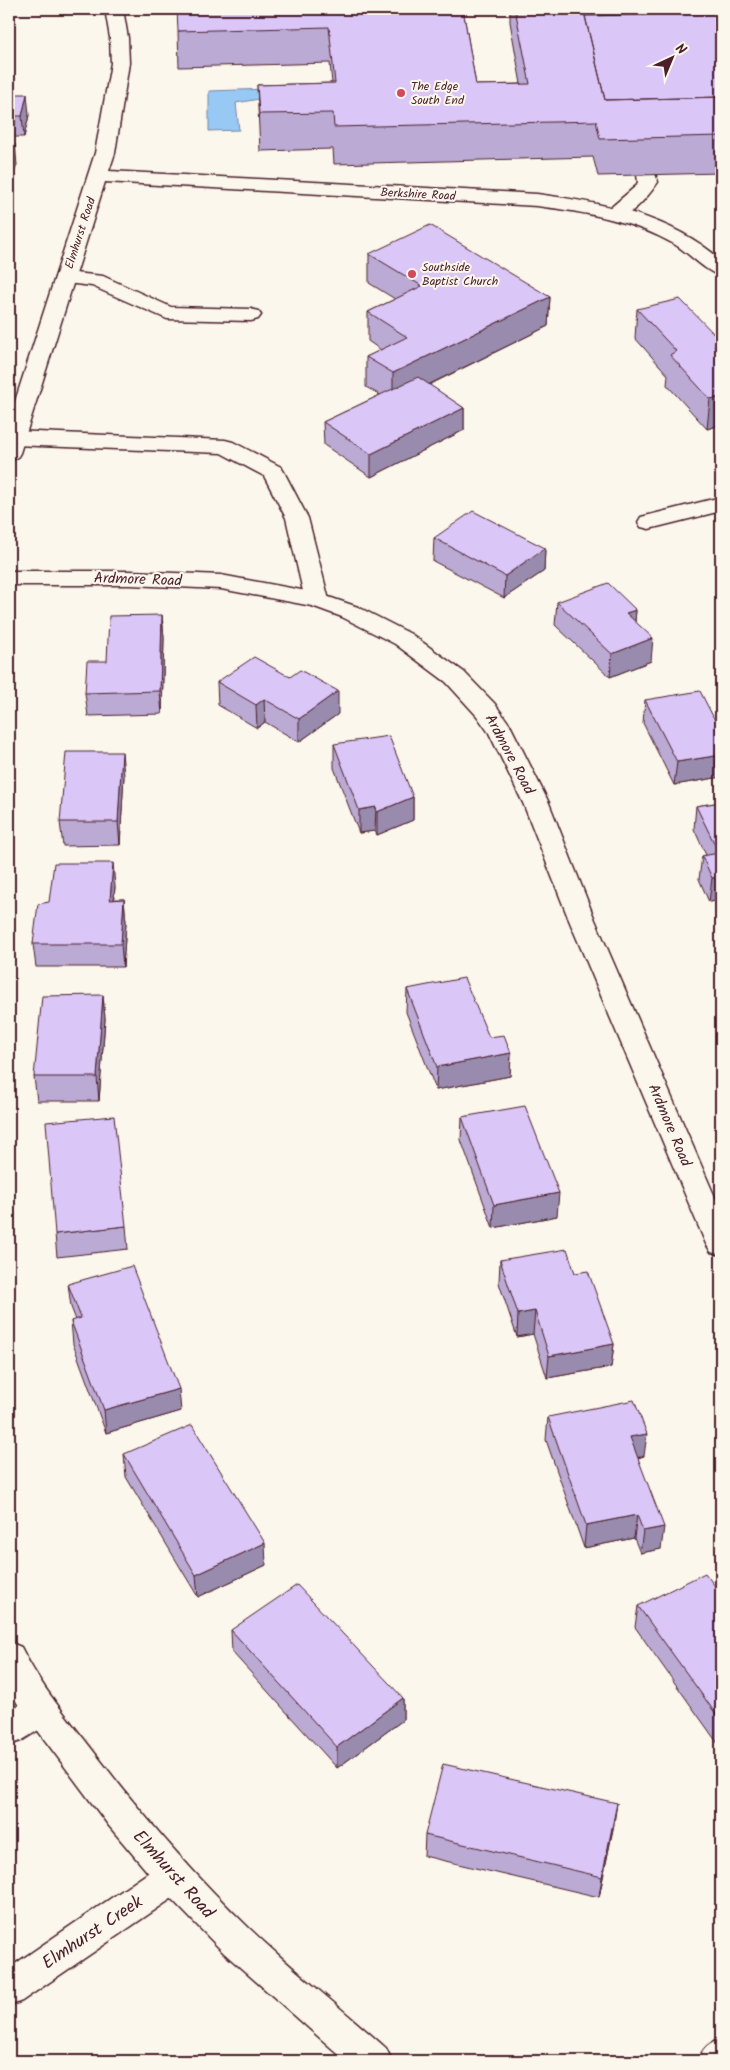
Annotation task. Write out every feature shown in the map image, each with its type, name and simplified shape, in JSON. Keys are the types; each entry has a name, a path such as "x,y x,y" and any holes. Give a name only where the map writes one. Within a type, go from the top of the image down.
{"street":[{"name":"Elmhurst Road","path":"11,445 98,176 116,98 120,63 119,38 114,9"},
{"path":"615,214 643,190 648,182 647,174"},
{"name":"Berkshire Road","path":"98,176 536,200 574,205 615,214 669,233 684,240 708,257 721,270"},
{"path":"65,278 96,280 167,313 250,315"},
{"path":"11,445 225,446 273,472 297,518 318,600"},
{"path":"649,522 721,504"},
{"name":"Ardmore Road","path":"9,578 130,578 221,582 318,600 350,612 403,638 462,684 486,710 501,731 536,803 582,920 721,1244"},
{"name":"Elmhurst Road","path":"9,1657 21,1682 41,1710 122,1815 174,1876 237,1942 373,2061"},
{"path":"9,1730 41,1710"},
{"name":"Elmhurst Creek","path":"9,1989 174,1876"},
{"path":"718,2061 721,2057"}],"water":[{"path":"267,89 271,97 236,103 239,130 209,131 209,91"}],"building":[{"path":"177,9 463,9 476,85 530,84 515,9 721,9 584,12 605,100 721,97 721,136 600,139 596,121 334,127 333,113 259,114 257,85 335,83 329,27 178,31"},
{"path":"721,13 721,97 605,100 585,16"},
{"path":"9,94 27,94 22,116 9,116"},
{"path":"9,143 15,144 9,159"},
{"path":"430,225 550,297 393,373 366,357 407,337 368,312 422,286 369,254"},
{"path":"680,299 721,341 721,344 714,346 721,354 721,397 710,399 670,355 676,351 637,309"},
{"path":"418,377 464,408 371,454 323,422"},
{"path":"473,511 545,548 505,576 434,538"},
{"path":"608,583 636,610 626,613 653,638 612,654 557,602"},
{"path":"162,615 160,691 85,693 87,661 107,661 109,616"},
{"path":"254,657 290,677 300,670 338,691 299,719 264,699 256,705 217,682"},
{"path":"700,691 721,732 721,755 677,762 645,700"},
{"path":"389,736 413,797 377,812 376,807 359,810 334,744"},
{"path":"66,752 122,752 118,822 60,822"},
{"path":"721,802 721,877 712,878 702,856 719,853 696,806"},
{"path":"54,863 113,863 110,900 124,899 121,944 33,944 38,904 49,902"},
{"path":"464,978 489,1037 504,1035 511,1053 437,1067 407,989"},
{"path":"103,995 97,1077 34,1077 42,996"},
{"path":"525,1106 559,1193 494,1205 462,1117"},
{"path":"114,1116 126,1226 55,1234 46,1122"},
{"path":"567,1249 575,1273 588,1271 614,1344 549,1356 535,1311 518,1314 500,1260"},
{"path":"132,1266 179,1389 104,1410 71,1321 81,1318 68,1284"},
{"path":"634,1400 647,1434 630,1437 664,1527 643,1531 637,1515 586,1525 548,1417"},
{"path":"192,1425 265,1543 196,1575 124,1454"},
{"path":"705,1573 721,1594 721,1721 638,1606"},
{"path":"297,1585 403,1698 337,1747 231,1630"},
{"path":"443,1764 617,1803 602,1877 425,1835"}],"place":[{"name":"The Edge South End","path":"401,93"},
{"name":"Southside Baptist Church","path":"412,274"}]}
